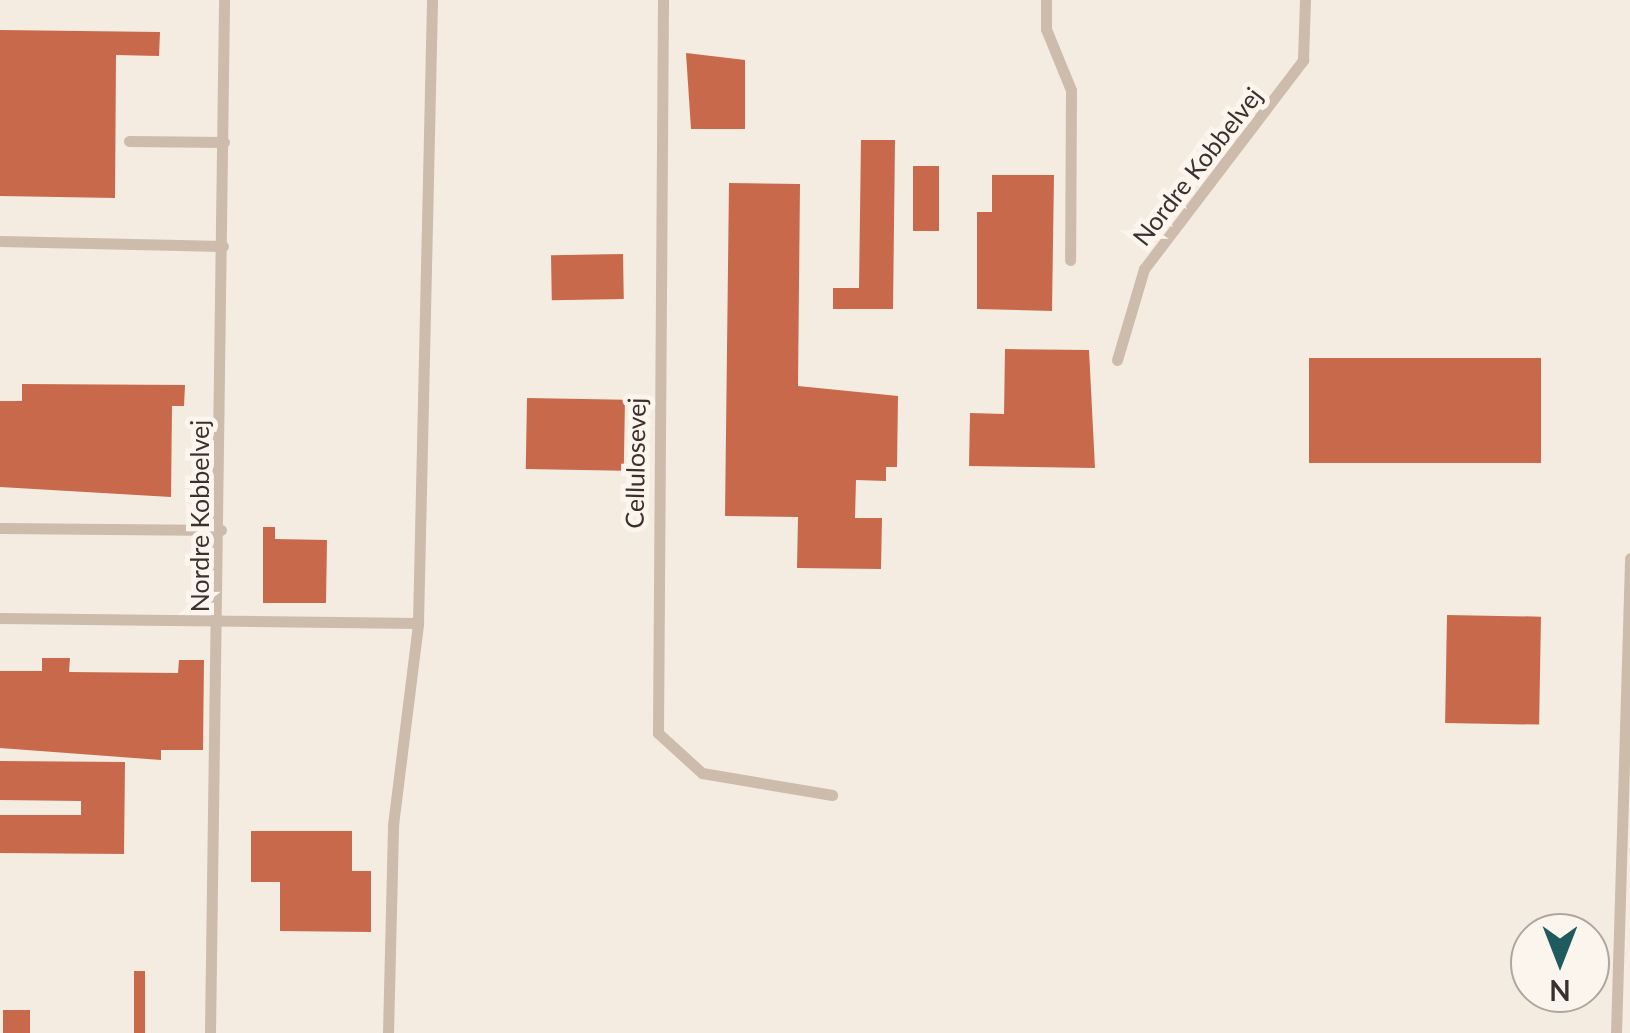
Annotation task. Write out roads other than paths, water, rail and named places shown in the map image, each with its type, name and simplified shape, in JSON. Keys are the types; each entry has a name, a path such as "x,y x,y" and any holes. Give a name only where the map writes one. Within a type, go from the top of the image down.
{"lane":[{"name":"Nordre Kobbelvej","path":"210,1033 221,622 224,0"},
{"path":"388,1033 393,825 418,623 432,0"},
{"name":"Cellulosevej","path":"664,0 658,733 702,773 832,795"},
{"path":"1046,0 1046,29 1071,90 1070,260"},
{"name":"Nordre Kobbelvej","path":"1117,360 1144,269 1303,60 1304,0"},
{"path":"129,140 224,142"},
{"path":"0,241 223,246"},
{"path":"0,528 221,530"},
{"path":"1616,1033 1630,558"},
{"path":"0,618 418,623"}]}
